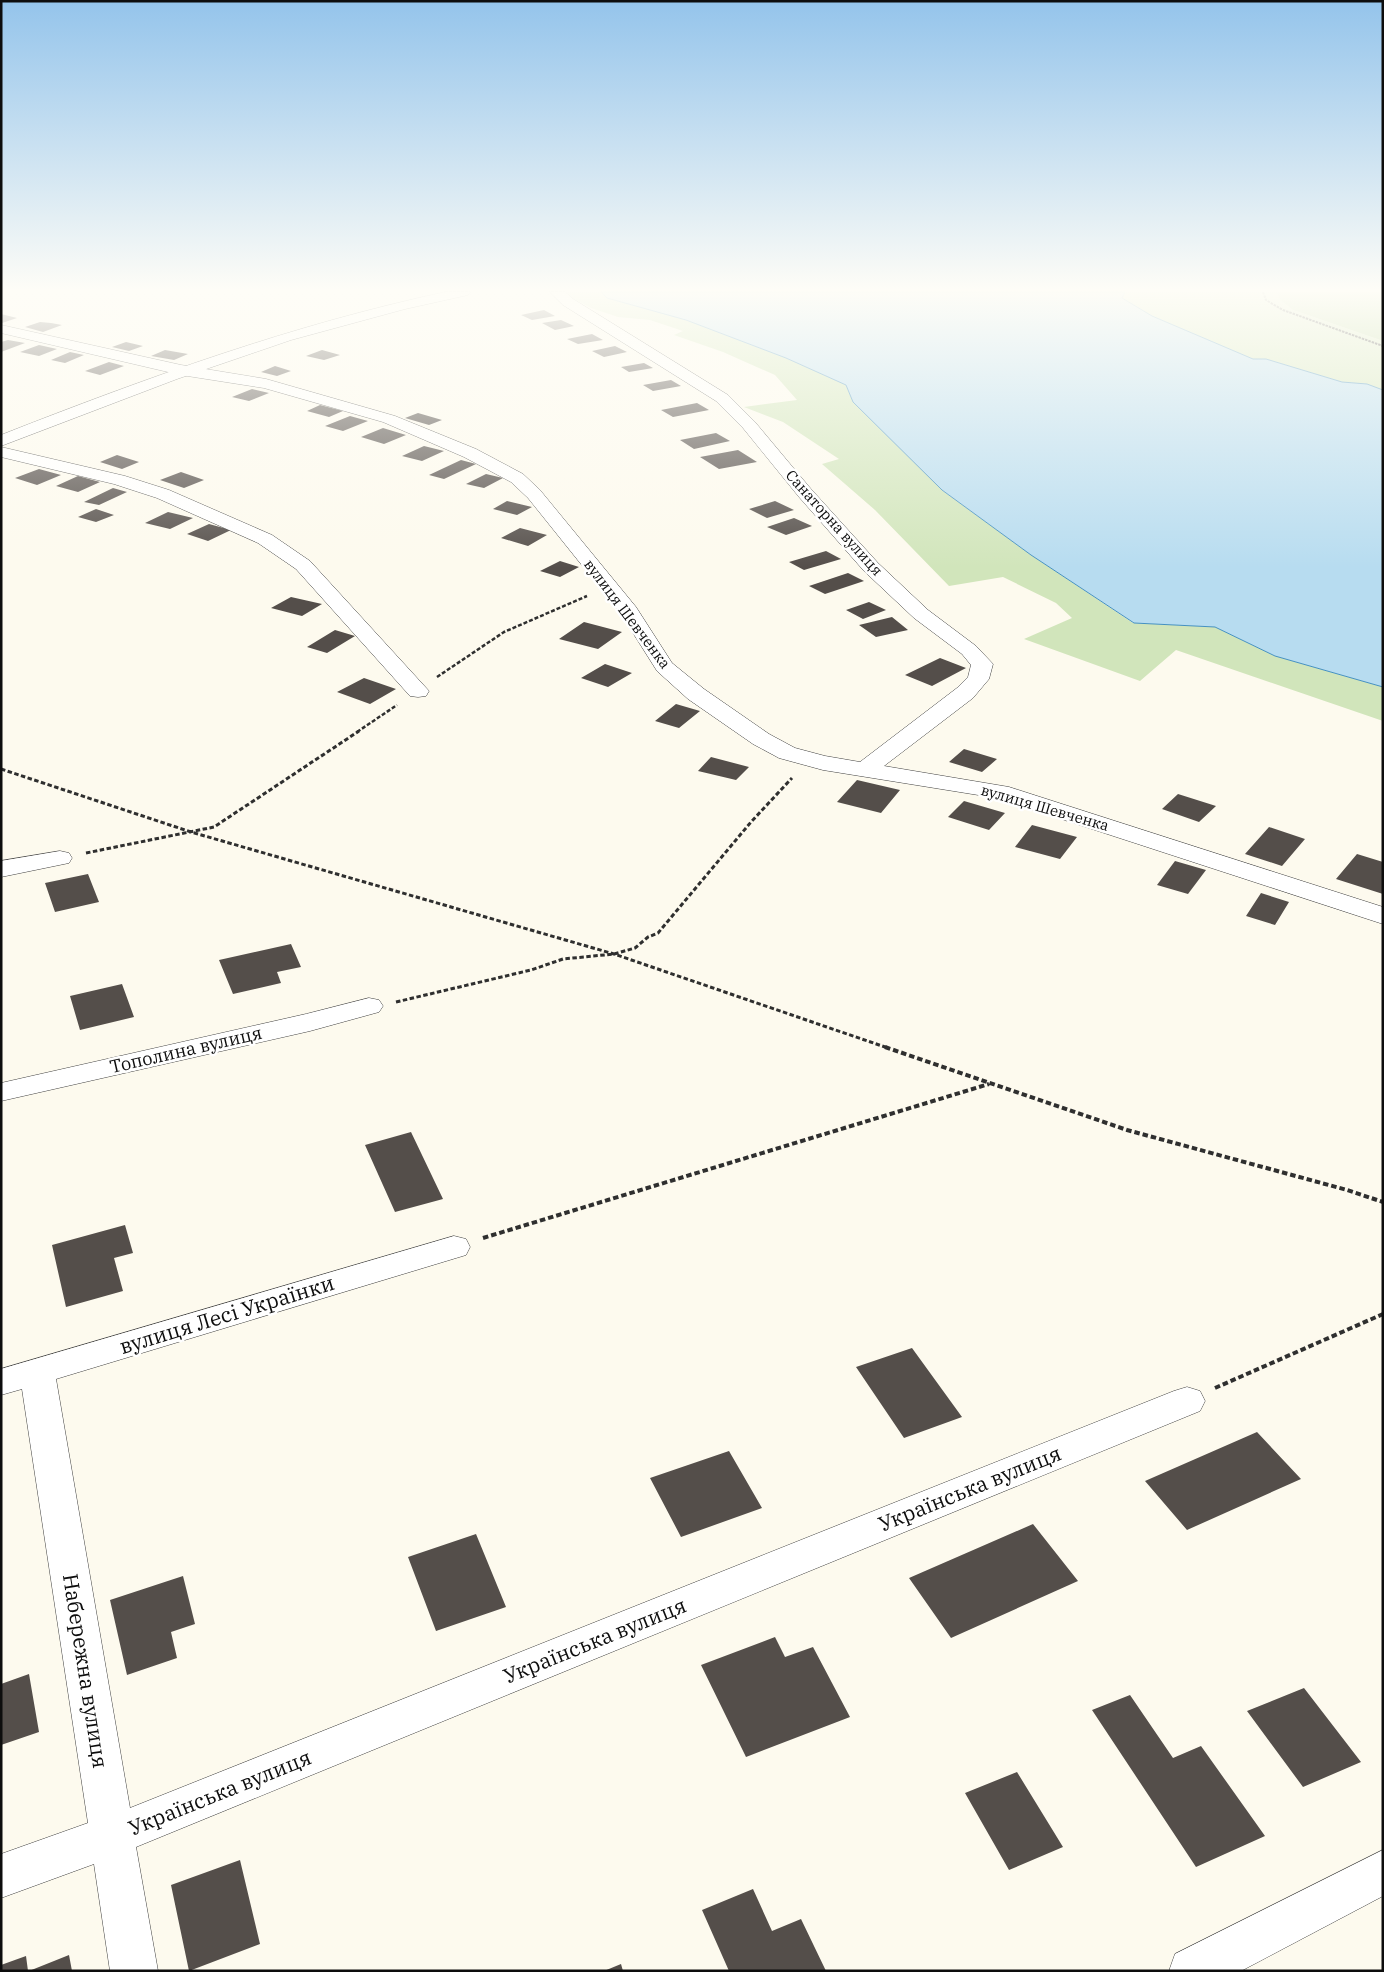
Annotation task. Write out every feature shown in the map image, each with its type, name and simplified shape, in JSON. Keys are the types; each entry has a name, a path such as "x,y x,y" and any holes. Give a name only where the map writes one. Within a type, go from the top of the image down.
{"street":[{"path":"1,440 145,384"},
{"name":"вулиця Шевченка","path":"266,384 389,419 470,453 517,478 534,494 629,611 664,667 696,694 762,739 787,752 823,763 1001,792 1383,916"},
{"name":"Санаторна вулиця","path":"700,384 722,398 749,425 805,493 871,567 921,614 969,650 982,664 978,680 965,693 866,769"},
{"path":"1,452 119,480 163,494 265,539 303,565 418,691"},
{"path":"1,869 60,858"},
{"name":"Тополина вулиця","path":"1,1092 310,1022 380,1004"},
{"name":"вулиця Лесі Українки","path":"19,1377 454,1247"},
{"name":"Набережна вулиця","path":"19,1377 112,1836 134,1971"},
{"name":"Українська вулиця","path":"1,1876 112,1836 1187,1401"},
{"path":"1192,1971 1383,1872"}],"path":[{"path":"380,1004 531,970 563,959 614,954 634,948 658,932 751,822 810,760"},
{"path":"1,769 191,832 614,954 1127,1130 1347,1190 1383,1202"},
{"path":"60,858 191,832"},
{"path":"454,1247 990,1084"},
{"path":"1187,1401 1383,1314"}],"green space":[{"path":"783,384 846,385 853,402 942,490 1031,555 1133,623 1215,627 1275,656 1383,687 1383,721 1176,650 1140,681 1024,639 1072,618 1056,603 1003,577 949,586 875,510 822,464 839,459 783,422 744,407 797,400"},
{"path":"1367,384 1383,384 1383,390"}],"water":[{"path":"844,384 1367,384 1383,390 1383,687 1275,656 1215,627 1134,623 1031,555 942,490 853,402"}],"building":[{"path":"678,384 681,386 653,391 643,385"},
{"path":"252,389 269,393 249,401 232,397"},
{"path":"697,403 709,410 673,417 661,410"},
{"path":"320,405 343,411 329,417 307,411"},
{"path":"418,413 442,420 429,425 405,418"},
{"path":"350,416 368,421 343,431 325,426"},
{"path":"383,428 406,435 384,444 361,437"},
{"path":"716,433 730,441 694,449 680,440"},
{"path":"424,446 444,451 422,461 402,456"},
{"path":"738,450 757,462 719,469 700,457"},
{"path":"117,455 139,462 122,469 100,462"},
{"path":"461,460 476,464 444,479 429,475"},
{"path":"39,469 61,475 37,485 15,478"},
{"path":"181,472 204,480 184,488 160,480"},
{"path":"486,474 503,478 484,488 466,484"},
{"path":"78,476 100,482 78,492 56,486"},
{"path":"113,488 127,492 99,505 84,502"},
{"path":"507,501 532,507 517,515 493,509"},
{"path":"775,501 794,510 767,518 749,509"},
{"path":"96,509 114,515 96,522 78,517"},
{"path":"168,512 193,518 170,529 145,523"},
{"path":"794,518 812,526 786,535 767,527"},
{"path":"209,524 231,530 208,541 187,534"},
{"path":"520,528 547,535 528,546 501,538"},
{"path":"826,551 841,559 804,570 789,562"},
{"path":"560,561 579,567 560,577 540,571"},
{"path":"848,573 864,581 825,594 809,586"},
{"path":"291,597 322,604 302,616 271,608"},
{"path":"869,602 886,610 863,619 846,610"},
{"path":"892,617 908,630 876,637 859,625"},
{"path":"584,622 622,632 598,649 559,639"},
{"path":"335,630 355,636 327,653 307,647"},
{"path":"940,658 966,668 932,686 905,675"},
{"path":"605,664 632,673 608,687 581,678"},
{"path":"364,678 396,689 370,704 337,692"},
{"path":"676,704 700,711 679,728 655,721"},
{"path":"964,749 997,759 982,772 949,762"},
{"path":"711,757 749,767 736,780 698,771"},
{"path":"857,780 900,790 881,813 837,802"},
{"path":"1178,794 1216,806 1199,822 1162,809"},
{"path":"964,801 1005,813 989,830 948,817"},
{"path":"1032,825 1077,837 1060,859 1015,847"},
{"path":"1269,827 1305,839 1282,866 1245,854"},
{"path":"1357,854 1383,862 1383,894 1336,879"},
{"path":"1175,861 1206,870 1188,894 1157,885"},
{"path":"88,874 99,902 55,912 45,883"},
{"path":"1261,893 1289,902 1275,925 1246,916"},
{"path":"291,944 301,967 277,972 281,983 233,994 219,960"},
{"path":"122,984 134,1017 80,1030 70,996"},
{"path":"411,1132 443,1199 395,1212 365,1145"},
{"path":"125,1225 133,1253 114,1258 123,1291 66,1307 52,1245"},
{"path":"912,1348 962,1417 904,1438 856,1367"},
{"path":"1257,1432 1301,1479 1187,1530 1145,1481"},
{"path":"729,1451 762,1508 681,1537 650,1478"},
{"path":"1033,1524 1078,1581 951,1638 909,1578"},
{"path":"476,1534 506,1607 436,1631 408,1557"},
{"path":"183,1576 195,1624 171,1632 177,1658 127,1675 110,1600"},
{"path":"775,1637 785,1657 813,1647 850,1717 746,1757 701,1665"},
{"path":"29,1674 39,1732 1,1745 1,1684"},
{"path":"1304,1688 1361,1762 1303,1787 1247,1711"},
{"path":"1130,1695 1173,1758 1201,1746 1265,1836 1196,1867 1092,1710"},
{"path":"1017,1772 1063,1847 1009,1870 965,1793"},
{"path":"240,1860 260,1944 189,1971 171,1885"},
{"path":"753,1889 772,1931 801,1919 826,1971 729,1971 702,1910"},
{"path":"69,1955 72,1971 29,1971"},
{"path":"26,1956 28,1971 1,1971 1,1965"},
{"path":"621,1964 623,1971 604,1971"}]}
